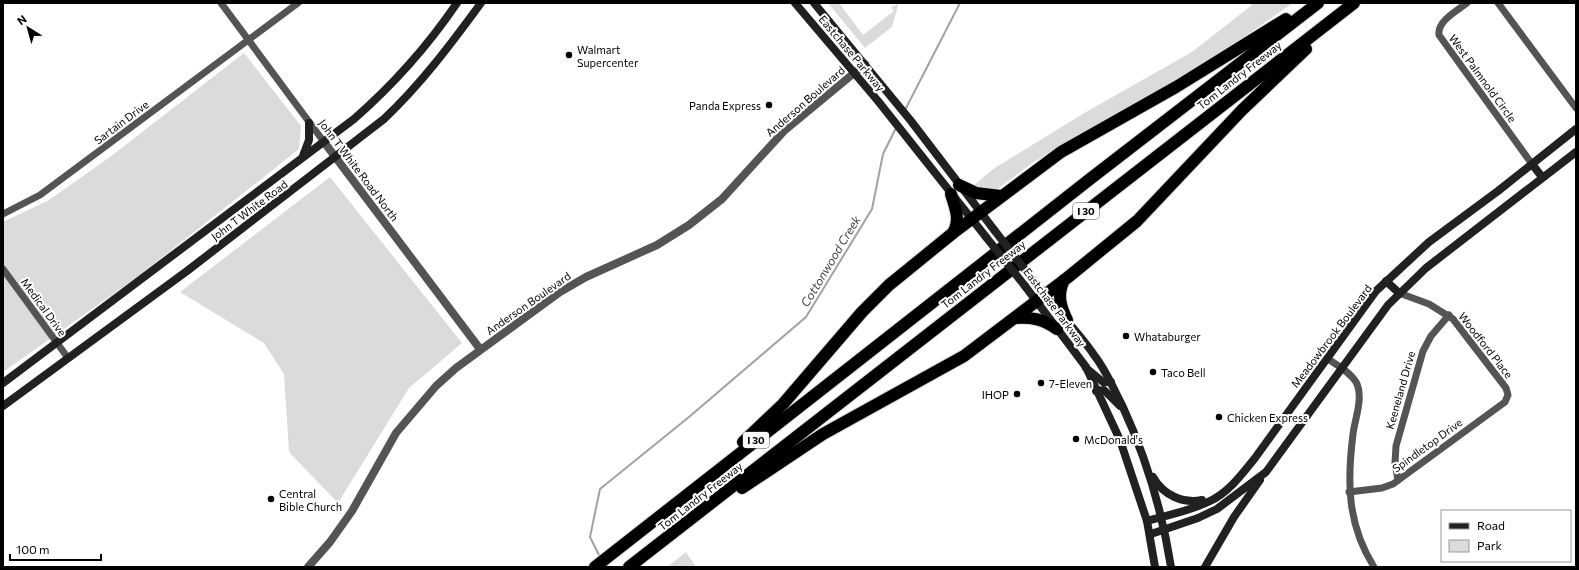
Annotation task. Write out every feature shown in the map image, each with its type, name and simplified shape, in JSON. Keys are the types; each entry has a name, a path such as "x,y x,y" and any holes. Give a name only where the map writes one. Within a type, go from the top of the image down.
{"highway":[{"path":"696,487 783,404 862,312 889,285 953,233 1061,152 1176,87 1313,3"},
{"name":"Tom Landry Freeway","path":"595,567 1318,3"},
{"path":"633,564 652,555 712,509 823,434 964,356 1064,280 1137,220 1242,110 1352,5"},
{"name":"Tom Landry Freeway","path":"633,564 1352,5"},
{"path":"959,185 976,193 1001,196"},
{"path":"951,194 956,210 958,225 953,233"},
{"path":"1064,280 1060,287 1059,296 1062,311 1067,320"},
{"path":"1015,318 1038,318 1048,322 1057,329"}],"main road":[{"name":"John T White Road","path":"3,383 301,160 368,107 399,77 431,40 457,3"},
{"name":"John T White Road","path":"3,406 187,271 336,158 384,119 406,98 436,64 481,3"},
{"name":"Eastchase Parkway","path":"795,3 892,118 951,194 995,231 1033,280 1040,298 1057,329 1086,367 1120,440 1147,521 1155,567"},
{"name":"Eastchase Parkway","path":"814,3 925,138 959,185 976,215 986,237 1025,286 1067,320 1095,355 1111,382 1147,466 1166,530 1171,567"},
{"path":"301,160 307,149 309,140 309,123"},
{"name":"Meadowbrook Boulevard","path":"1147,521 1176,514 1215,498 1236,481 1255,458 1328,359 1376,291 1429,242 1576,129"},
{"path":"1205,567 1234,517 1303,419 1342,369 1388,305 1426,268 1576,152"},
{"path":"1532,164 1542,177"},
{"path":"1386,281 1399,293"},
{"path":"1086,367 1103,382 1111,382"},
{"path":"1096,391 1104,390 1123,408"},
{"path":"1147,466 1157,483 1173,497 1190,502 1215,498"},
{"path":"1150,534 1166,530 1217,509 1266,472"}],"street":[{"name":"John T White Road North","path":"221,3 309,123 480,349"},
{"name":"Sartain Drive","path":"3,214 40,195 248,39 288,6 298,3"},
{"path":"1498,3 1576,108"},
{"name":"West Palmnold Circle","path":"1465,5 1440,26 1439,35 1532,164"},
{"name":"Anderson Boulevard","path":"308,567 330,542 352,511 396,433 406,419 436,386 480,349 560,292 586,277 657,245 689,225 722,199 784,131 865,64"},
{"name":"Medical Drive","path":"3,269 68,358"},
{"name":"Woodford Place","path":"1399,293 1429,304 1449,315 1457,323 1506,388 1508,395"},
{"name":"Keeneland Drive","path":"1398,480 1395,463 1399,434 1423,351 1431,336 1449,315"},
{"path":"1328,359 1356,382 1359,392 1350,461 1349,492 1357,532 1362,547 1374,567"},
{"name":"Spindletop Drive","path":"1349,492 1382,488 1398,480 1504,402 1508,395"}],"green space":[{"path":"828,3 839,3 863,35 894,11 891,7 898,4 898,6 892,27 865,48"},
{"path":"1251,3 1293,3 1189,75 1035,161 996,190 971,188 993,169 1086,112 1192,52 1252,5"},
{"path":"244,53 301,126 299,149 140,275 3,372 3,222 49,200 110,157"},
{"path":"330,177 462,343 409,388 338,503 289,452 284,374 264,343 180,292"},
{"path":"686,552 696,567 667,567"}],"waterway":[{"name":"Cottonwood Creek","path":"905,110 960,3"},
{"name":"Cottonwood Creek","path":"600,557 590,537 600,489 689,417 806,317 872,209 883,154 896,128"}],"place":[{"name":"Walmart Supercenter","path":"569,55"},
{"name":"Panda Express","path":"769,105"},
{"name":"Whataburger","path":"1126,336"},
{"name":"Taco Bell","path":"1153,372"},
{"name":"7-Eleven","path":"1041,383"},
{"name":"IHOP","path":"1017,394"},
{"name":"Chicken Express","path":"1219,417"},
{"name":"McDonald's","path":"1076,439"},
{"name":"Central Bible Church","path":"271,499"}]}
